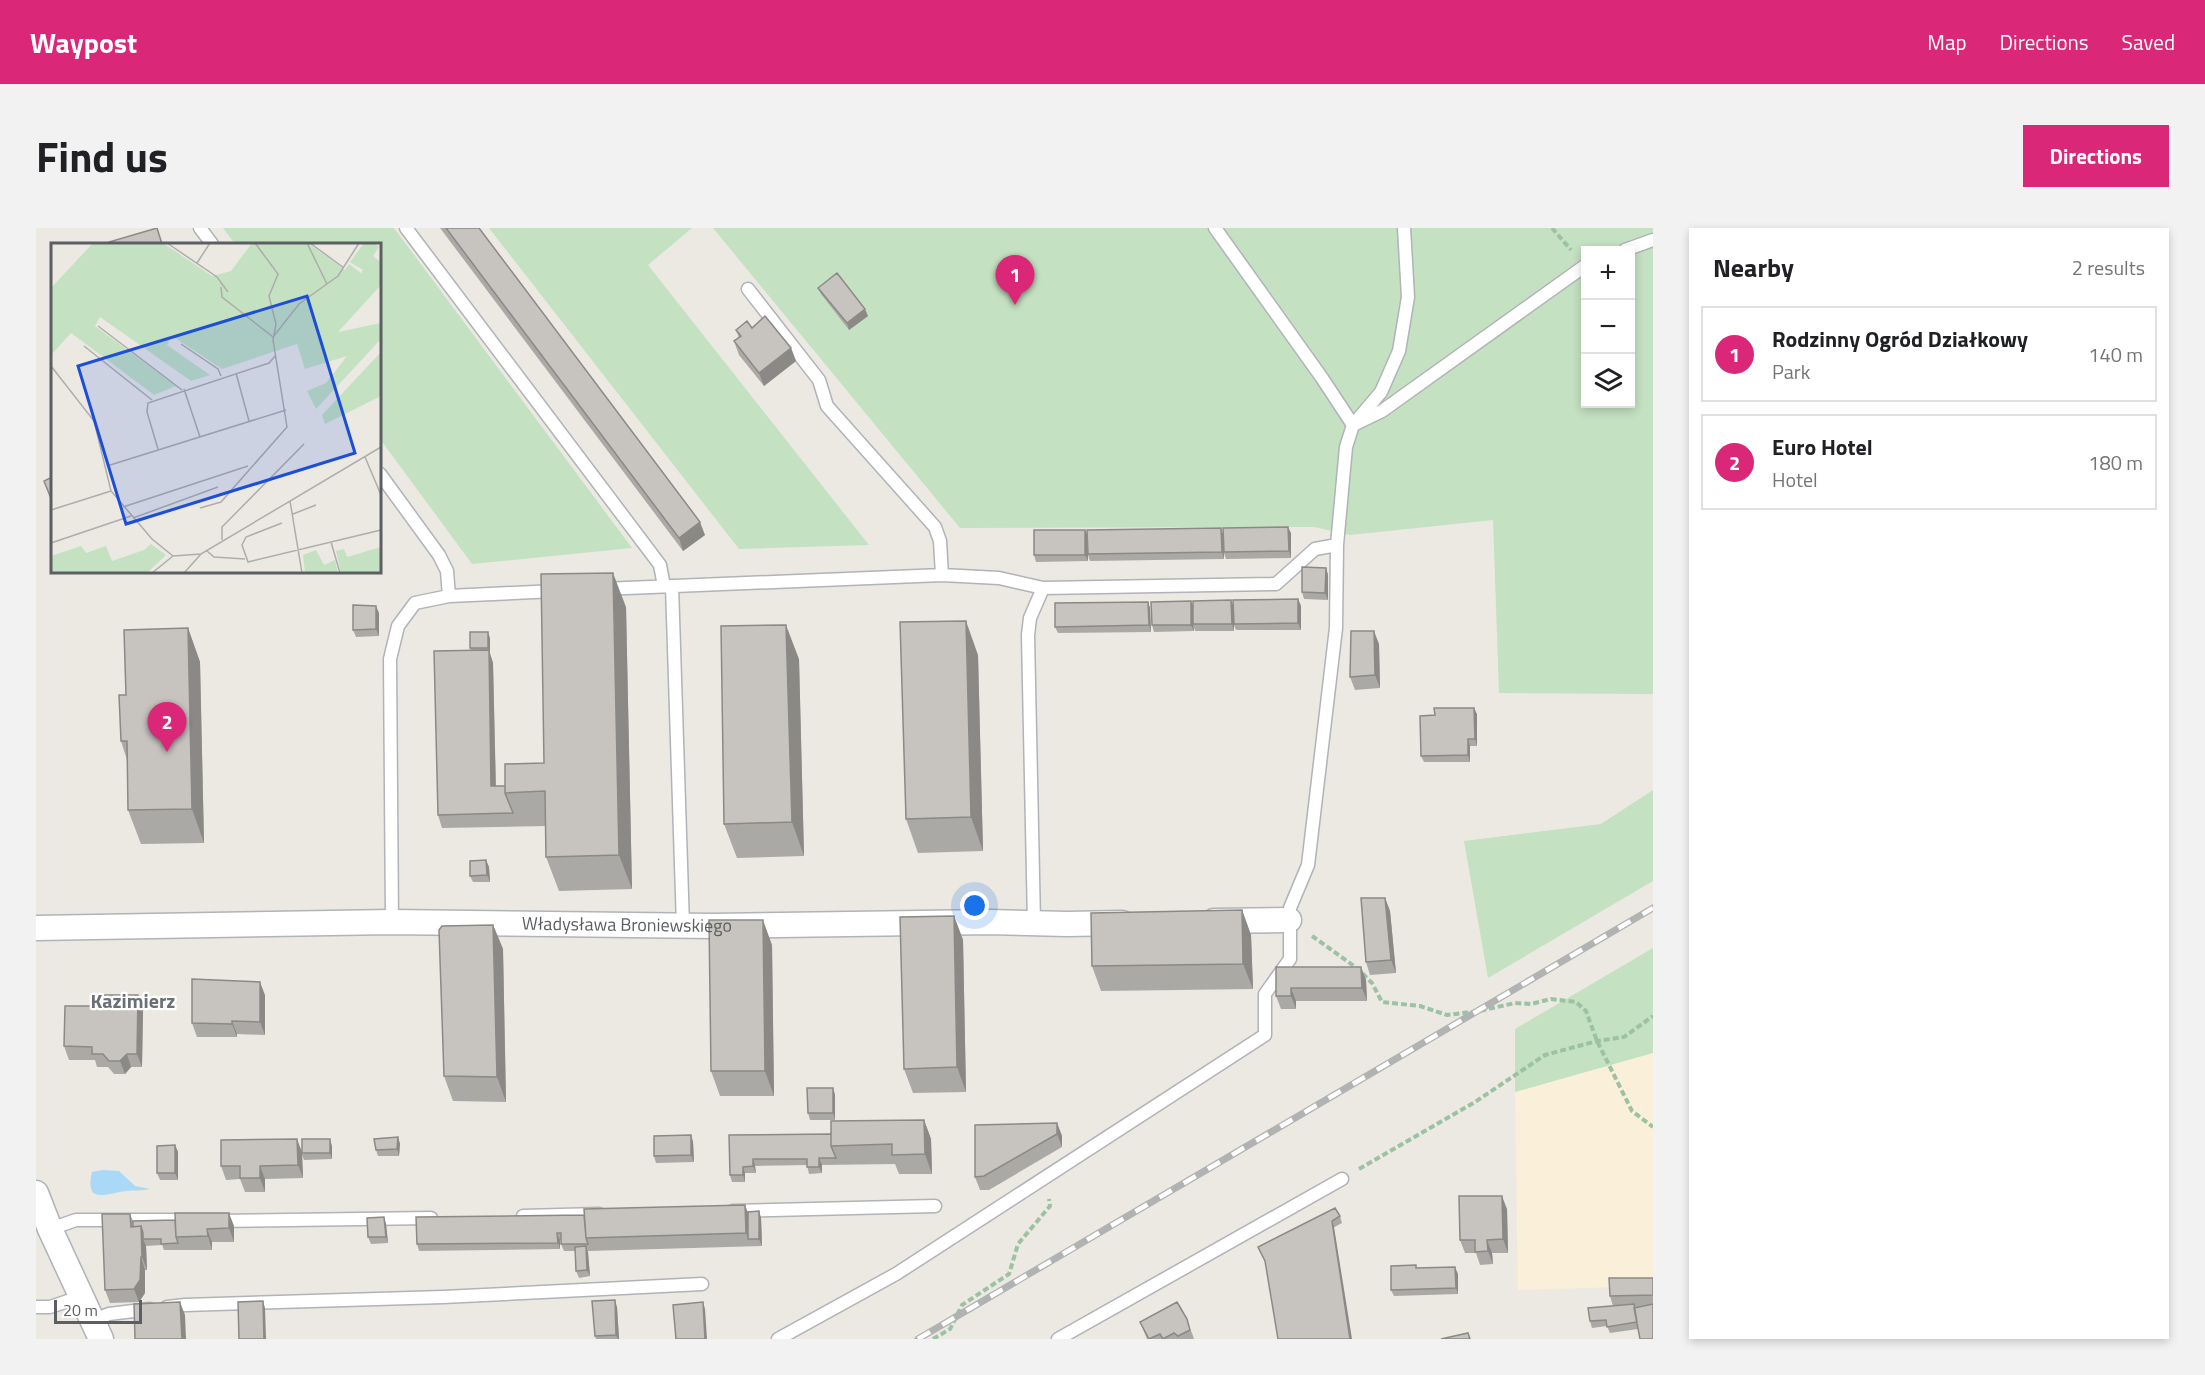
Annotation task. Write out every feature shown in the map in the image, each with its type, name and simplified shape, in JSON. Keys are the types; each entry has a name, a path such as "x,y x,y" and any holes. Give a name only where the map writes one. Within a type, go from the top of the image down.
{"street":[{"path":"1196,922 1289,920"},
{"name":"Władysława Broniewskiego","path":"36,928 392,922 683,926 989,922 1149,923"},
{"path":"36,1192 50,1229 96,1330"}],"lane":[{"path":"200,228 211,243"},
{"path":"406,228 660,565 668,586 683,926"},
{"path":"1215,228 1316,369 1353,425"},
{"path":"778,1339 896,1274 1265,1035 1265,994 1290,959 1290,908 1308,865 1336,628 1337,545 1346,447 1353,425 1381,392 1399,351 1408,297 1404,228"},
{"path":"1635,246 1653,240"},
{"path":"1353,425 1383,411 1581,269"},
{"path":"748,289 819,380 827,406 935,527 940,541 942,574"},
{"path":"381,475 439,555 447,571 449,596"},
{"path":"592,590 942,574 999,578 1042,588 1276,584 1315,549 1337,545"},
{"path":"1034,923 1028,635 1030,618 1042,588"},
{"path":"392,922 390,659 398,626 415,603 449,596 568,591"},
{"path":"1058,1339 1342,1179"},
{"path":"723,1211 935,1206"},
{"path":"511,1216 617,1214"},
{"path":"50,1229 76,1220 299,1221 440,1218"},
{"path":"96,1330 109,1314 185,1305 443,1297 702,1284"},
{"path":"36,1307 50,1307 80,1297"}],"path":[{"path":"1552,228 1581,261"},
{"path":"1289,920 1358,969 1372,983 1382,1002 1420,1006 1447,1014 1479,1011 1515,1003 1531,1004 1551,999 1576,1002 1586,1011 1597,1041 1632,1111 1653,1126"},
{"path":"1342,1179 1475,1102 1545,1055 1597,1041 1624,1037 1653,1017"},
{"path":"933,1339 950,1329 962,1305 1009,1274 1018,1244 1050,1206 1048,1190 1060,1168"}],"shaded area":[{"path":"1653,1053 1653,1286 1518,1290 1515,1092"}],"green space":[{"path":"223,228 394,228 632,548 472,564 381,440 381,243 234,243"},
{"path":"489,228 692,228 648,265 869,545 739,549"},
{"path":"713,228 1653,228 1653,694 1499,693 1493,520 1350,535 1314,527 960,528"},
{"path":"1653,790 1653,881 1488,978 1464,841 1601,824"},
{"path":"1653,948 1653,1053 1515,1092 1515,1029"}],"water":[{"path":"119,1171 135,1186 150,1189 105,1195 94,1193 90,1183 92,1172"}],"building":[{"path":"157,228 162,243 109,243"},
{"path":"446,228 479,228 700,522 679,538"},
{"path":"837,273 865,309 847,323 818,288"},
{"path":"765,316 791,348 759,373 734,341 741,336 736,330 747,321 752,328"},
{"path":"51,478 51,498 44,481"},
{"path":"1288,527 1289,551 1224,552 1223,528"},
{"path":"1221,528 1222,552 1088,554 1087,530"},
{"path":"1034,530 1085,530 1085,555 1034,555"},
{"path":"1302,567 1326,568 1325,593 1302,592"},
{"path":"613,573 619,855 546,857 545,791 505,793 505,764 544,763 541,574"},
{"path":"1298,599 1298,623 1234,624 1233,600"},
{"path":"1231,600 1232,624 1193,624 1193,601"},
{"path":"1191,601 1191,625 1152,625 1151,602"},
{"path":"1148,602 1149,625 1055,627 1055,603"},
{"path":"353,605 376,606 376,629 353,630"},
{"path":"966,621 971,817 906,819 900,622"},
{"path":"786,625 792,822 724,824 721,626"},
{"path":"188,628 192,809 128,810 127,741 121,741 119,695 126,695 124,630"},
{"path":"1351,631 1374,631 1375,675 1350,677"},
{"path":"470,632 488,632 488,648 470,648"},
{"path":"489,650 491,786 505,786 505,793 513,813 438,815 434,651"},
{"path":"1434,708 1474,708 1475,739 1468,739 1468,755 1421,756 1420,716 1435,715"},
{"path":"486,860 487,875 470,876 470,861"},
{"path":"1361,898 1385,898 1391,960 1366,962"},
{"path":"1242,910 1243,964 1092,966 1091,913"},
{"path":"954,916 957,1067 904,1069 900,917"},
{"path":"709,920 763,920 765,1071 711,1071"},
{"path":"493,925 497,1077 444,1076 439,930 442,926"},
{"path":"1276,967 1361,967 1362,988 1291,988 1291,996 1276,996"},
{"path":"192,979 260,982 260,1022 192,1023"},
{"path":"93,995 138,995 137,1054 127,1054 120,1061 109,1061 103,1054 92,1054 92,1047 64,1046 65,1006 93,1006"},
{"path":"807,1088 833,1088 833,1113 808,1113"},
{"path":"924,1120 925,1154 892,1155 892,1144 831,1146 831,1121"},
{"path":"1057,1123 1057,1134 984,1176 975,1177 975,1125"},
{"path":"831,1134 831,1146 836,1158 819,1158 819,1167 807,1167 807,1159 753,1159 753,1166 743,1167 743,1175 730,1175 729,1135"},
{"path":"691,1135 691,1155 654,1156 654,1136"},
{"path":"398,1137 397,1149 376,1150 374,1139"},
{"path":"297,1139 298,1165 260,1166 260,1178 240,1178 240,1166 221,1166 221,1140"},
{"path":"302,1139 330,1139 330,1153 302,1153"},
{"path":"175,1145 175,1173 157,1173 157,1146"},
{"path":"1459,1196 1502,1196 1503,1239 1487,1240 1488,1251 1475,1252 1475,1240 1460,1240"},
{"path":"745,1205 746,1233 586,1238 584,1209"},
{"path":"1335,1208 1340,1216 1332,1221 1350,1339 1278,1339 1265,1261 1258,1247"},
{"path":"759,1211 759,1239 748,1239 748,1212"},
{"path":"175,1213 229,1213 229,1228 207,1229 208,1236 176,1237"},
{"path":"102,1214 130,1214 131,1227 141,1226 140,1280 134,1289 105,1290"},
{"path":"584,1215 588,1244 561,1244 561,1233 557,1233 558,1243 417,1244 416,1217"},
{"path":"384,1217 386,1237 368,1237 367,1218"},
{"path":"175,1220 178,1243 161,1244 161,1239 143,1239 141,1226 133,1227 133,1221"},
{"path":"586,1246 587,1270 576,1271 575,1247"},
{"path":"1416,1265 1416,1268 1455,1267 1456,1288 1391,1290 1391,1266"},
{"path":"1609,1278 1653,1278 1653,1295 1610,1296"},
{"path":"615,1300 616,1335 595,1336 592,1301"},
{"path":"263,1301 264,1339 239,1339 238,1302"},
{"path":"180,1302 182,1339 135,1339 134,1304"},
{"path":"703,1302 705,1339 676,1339 673,1305"},
{"path":"1177,1302 1187,1319 1190,1330 1178,1336 1174,1333 1163,1339 1160,1334 1149,1339 1140,1322"},
{"path":"1634,1304 1637,1322 1607,1327 1606,1320 1590,1321 1588,1308"},
{"path":"1653,1304 1653,1339 1640,1339 1634,1308"},
{"path":"1468,1333 1470,1339 1441,1339"}],"railway":[{"path":"918,1339 1653,908"}],"place":[{"name":"Rodzinny Ogród Działkowy","path":"1015,305"},
{"name":"Euro Hotel","path":"167,752"}],"district":[{"name":"Kazimierz","path":"133,1001"}]}
